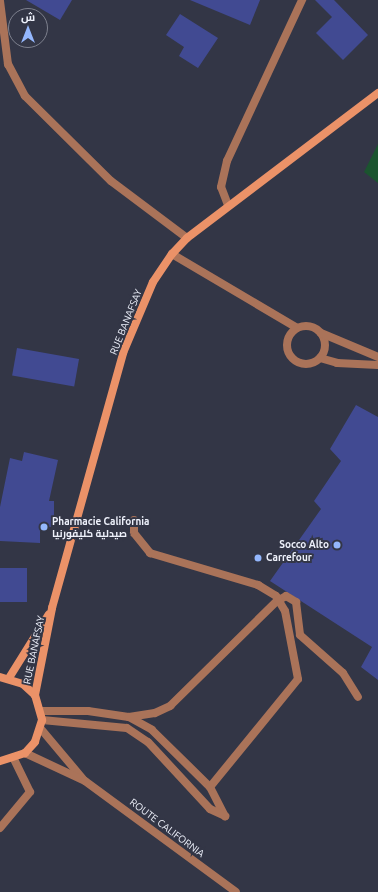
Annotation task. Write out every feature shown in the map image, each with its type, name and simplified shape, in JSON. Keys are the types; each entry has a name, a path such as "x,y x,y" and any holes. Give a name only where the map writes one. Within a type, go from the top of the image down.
{"main road":[{"name":"RUE BANAFSAY","path":"35,695 52,608 123,353 150,289 172,254 187,238 228,205 378,93"},
{"name":"RUE BANAFSAY","path":"9,678 52,608"},
{"path":"0,676 23,684 35,695 41,711 42,720 41,729 25,753 14,759 1,762"}],"street":[{"path":"228,205 221,187 226,161 300,0"},
{"path":"0,1 8,64 25,96 111,181 187,238"},
{"path":"172,254 297,328 310,326 321,333 378,357"},
{"path":"297,328 287,344 291,357 309,364 320,358 325,346 321,333"},
{"path":"320,358 337,363 378,366"},
{"path":"134,520 134,533 140,544 150,553 258,585 276,596 285,611 298,679 210,787"},
{"path":"41,711 88,710 129,717 155,713 170,706 277,601 286,596 296,602 300,635 343,673 358,697"},
{"path":"42,720 127,728 148,742 210,809 225,816 210,787 152,730 129,717"},
{"name":"ROUTE CALIFORNIA","path":"41,729 85,781"},
{"name":"ROUTE CALIFORNIA","path":"25,753 85,781 236,892"},
{"path":"0,828 30,792 14,759"}],"green space":[{"path":"378,144 378,183 364,172"}],"building":[{"path":"26,0 72,0 60,20 48,13 48,8 40,8"},
{"path":"190,0 260,0 250,25"},
{"path":"315,0 334,0 368,35 343,60 316,33 332,17"},
{"path":"180,14 218,38 198,68 179,56 184,47 166,35"},
{"path":"17,348 79,359 74,387 12,376"},
{"name":"Socco Alto","path":"356,405 378,417 378,680 361,667 372,647 270,581 321,509 314,501 341,461 330,449"},
{"path":"24,452 58,460 49,501 54,501 54,527 40,527 40,543 0,541 0,507 10,458 22,461"},
{"path":"0,568 27,568 27,602 0,602"}],"place":[{"name":"Pharmacie California صيدلية كليفورنيا","path":"44,527"},
{"name":"Socco Alto","path":"337,545"},
{"name":"Carrefour","path":"258,558"}]}
